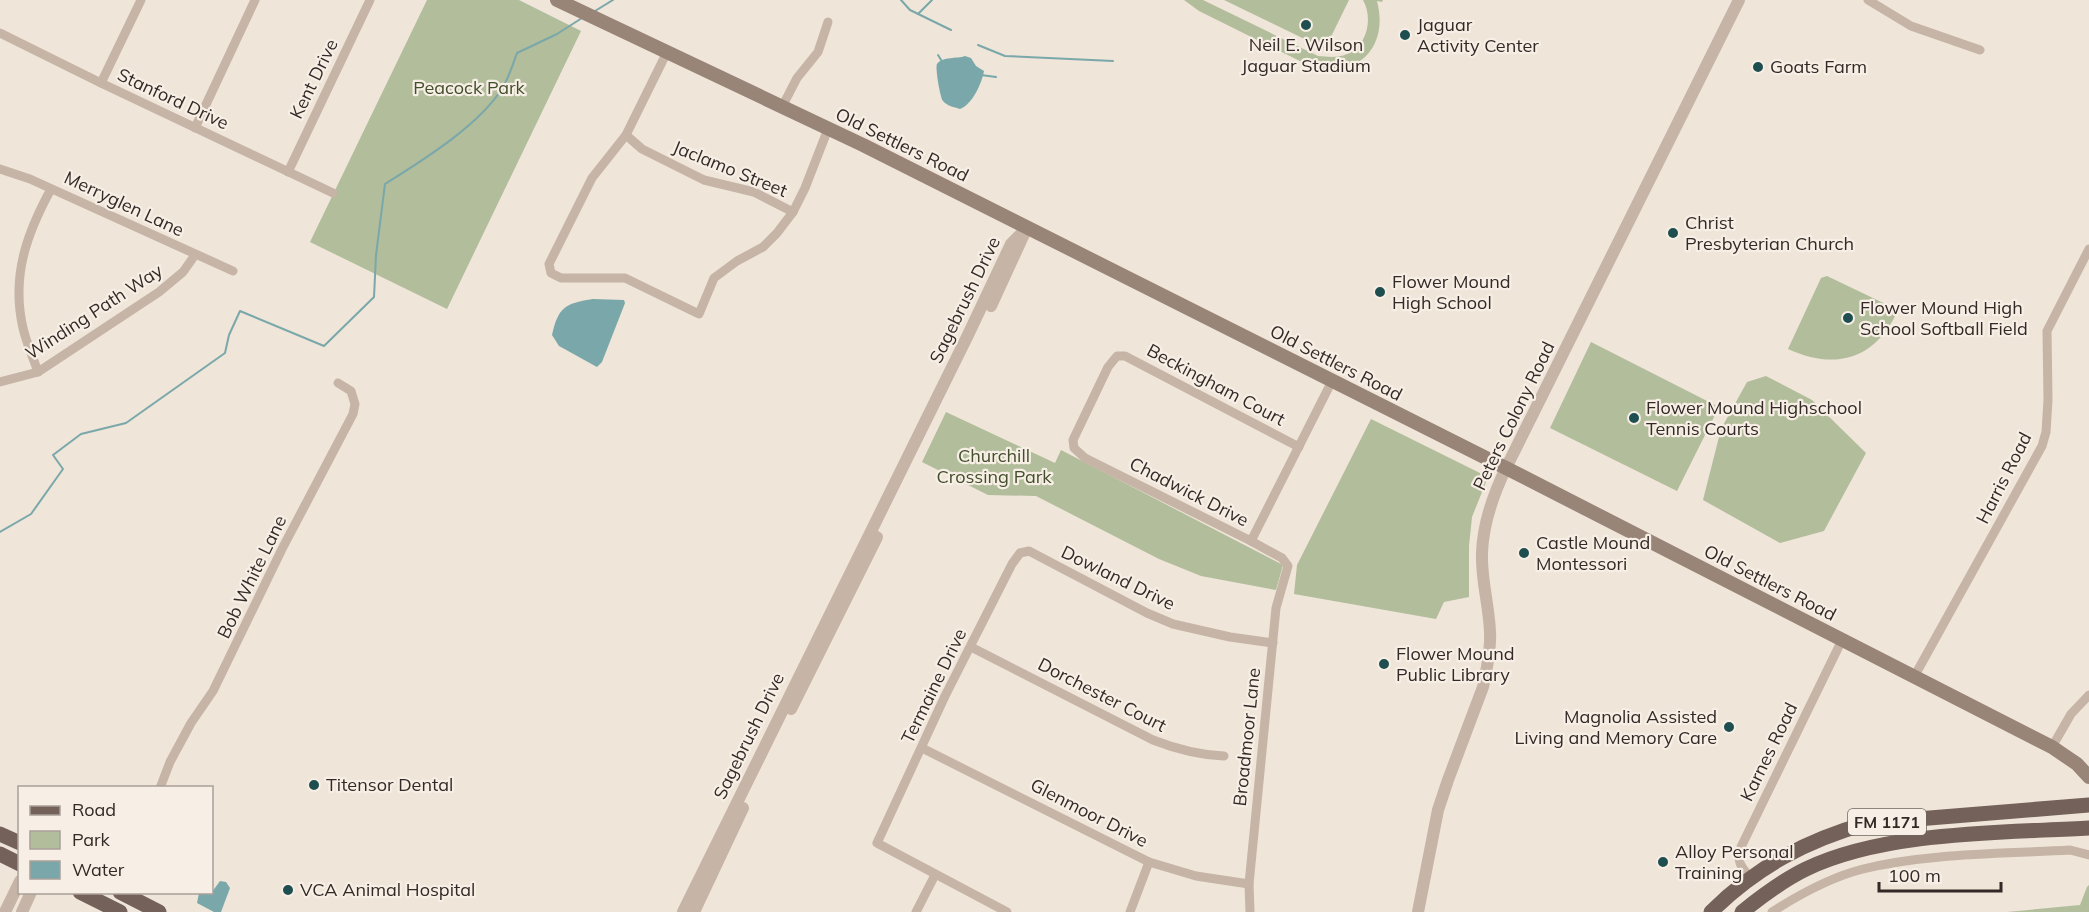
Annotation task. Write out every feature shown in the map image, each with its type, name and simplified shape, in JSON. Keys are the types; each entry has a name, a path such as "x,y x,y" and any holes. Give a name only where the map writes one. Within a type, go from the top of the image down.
{"main road":[{"name":"Old Settlers Road","path":"557,0 828,129 1506,468 2052,747 2077,764 2089,777"},
{"name":"FM 1171","path":"1711,912 1750,877 1791,851 1814,840 1868,823 2089,805"},
{"path":"1896,821 1901,842"},
{"name":"FM 1171","path":"1742,912 1805,870 1828,860 1866,849 1901,842 2089,828"},
{"path":"0,834 18,842"},
{"path":"0,854 18,863"},
{"path":"84,894 120,912"},
{"path":"124,894 159,912"}],"street":[{"path":"101,83 141,0"},
{"path":"195,128 255,0"},
{"name":"Kent Drive","path":"288,172 370,0"},
{"name":"Peters Colony Road","path":"1418,912 1438,810 1486,674 1490,633 1483,568 1483,542 1490,507 1506,468 1739,0"},
{"path":"1868,0 1911,26 1980,50"},
{"path":"782,107 797,78 818,52 828,22"},
{"name":"Stanford Drive","path":"0,33 333,193"},
{"path":"667,52 626,135 592,178 549,264 551,273 561,278 625,278 699,314 714,278 737,261 763,247 793,212 828,129"},
{"name":"Jaclamo Street","path":"626,135 642,149 704,180 754,192 793,212"},
{"name":"Merryglen Lane","path":"0,169 51,189 233,270"},
{"path":"39,372 23,329 20,306 21,260 34,220 51,189"},
{"name":"Sagebrush Drive","path":"694,912 1011,244 1027,228"},
{"name":"Harris Road","path":"1914,677 2042,446 2046,432 2048,400 2047,331 2089,249"},
{"name":"Winding Path Way","path":"0,382 39,372 159,292 183,272 195,255"},
{"name":"Beckingham Court","path":"1074,448 1073,440 1076,433 1108,367 1118,356 1132,359 1299,447"},
{"path":"1251,541 1332,381"},
{"name":"Bob White Lane","path":"161,786 170,762 191,723 213,691 282,549 353,414 354,397 351,391 338,383"},
{"name":"Chadwick Drive","path":"1074,448 1085,458 1282,558 1287,566"},
{"name":"Sagebrush Drive","path":"683,912 880,522"},
{"name":"Dowland Drive","path":"1020,553 1029,551 1147,613 1173,624 1230,637 1273,643"},
{"name":"Termaine Drive","path":"935,875 877,843 971,647 1012,564 1020,553"},
{"name":"Broadmoor Lane","path":"1250,912 1250,884 1273,643 1278,599 1287,566"},
{"name":"Karnes Road","path":"1750,877 1739,865 1738,856 1741,847 1842,640"},
{"name":"Dorchester Court","path":"971,647 1153,740 1173,748 1203,755 1224,756"},
{"path":"2052,747 2071,714 2089,695"},
{"name":"Glenmoor Drive","path":"922,748 1149,862 1196,876 1250,884"},
{"path":"1772,912 1832,880 1863,869 1917,859 2070,850 2089,855"},
{"path":"1130,912 1149,862"},
{"path":"916,912 935,875 1007,912"},
{"path":"5,912 18,885"},
{"path":"22,912 30,894"}],"green space":[{"name":"Peacock Park","path":"427,0 519,0 581,31 447,309 310,242"},
{"path":"1184,0 1203,0 1318,56 1333,57 1354,50 1364,38 1368,15 1363,0 1383,0 1382,2 1377,1 1380,17 1379,32 1367,55 1344,68 1329,69 1312,67 1199,11"},
{"name":"Neil E. Wilson Jaguar Stadium","path":"1224,0 1349,0 1325,49"},
{"name":"Flower Mound High School Softball Field","path":"1827,276 1898,310 1889,327 1878,340 1866,350 1853,356 1822,359 1788,349 1821,278"},
{"name":"Flower Mound Highschool Tennis Courts","path":"1591,342 1719,407 1677,491 1550,428"},
{"path":"1766,376 1812,400 1866,453 1824,531 1780,543 1703,500 1721,429 1747,382"},
{"name":"Churchill Crossing Park","path":"946,412 1055,463 1061,450 1283,565 1276,590 1201,576 1159,559 1036,496 988,495 922,462"},
{"path":"1371,419 1488,477 1472,517 1469,546 1469,597 1444,602 1436,619 1294,594 1297,565"},
{"path":"2089,885 2089,912 2007,912 2080,905"}],"water":[{"path":"965,56 971,58 976,66 984,71 976,93 969,103 960,109 943,101 937,76 937,64 943,60"},
{"path":"593,299 624,300 625,303 602,362 597,367 559,346 552,335 560,312 576,302"},
{"path":"220,881 226,882 230,888 221,912 214,912 197,903 199,894 213,894"}],"waterway":[{"path":"595,11 613,0"},
{"path":"901,0 910,10 951,30"},
{"path":"918,14 932,0"},
{"path":"0,532 31,514 63,469 53,455 81,434 126,423 225,353 229,335 240,311 324,346 374,297 376,255 385,184 450,141 480,115 503,87 517,53 557,34 582,18"},
{"path":"978,45 1005,56 1113,61"},
{"path":"938,55 943,63"},
{"path":"981,75 996,77"}],"place":[{"name":"Neil E. Wilson Jaguar Stadium","path":"1306,25"},
{"name":"Jaguar Activity Center","path":"1405,35"},
{"name":"Goats Farm","path":"1758,67"},
{"name":"Christ Presbyterian Church","path":"1673,233"},
{"name":"Flower Mound High School","path":"1380,292"},
{"name":"Flower Mound High School Softball Field","path":"1848,318"},
{"name":"Flower Mound Highschool Tennis Courts","path":"1634,418"},
{"name":"Castle Mound Montessori","path":"1524,553"},
{"name":"Flower Mound Public Library","path":"1384,664"},
{"name":"Magnolia Assisted Living and Memory Care","path":"1729,727"},
{"name":"Titensor Dental","path":"314,785"},
{"name":"Alloy Personal Training","path":"1663,862"},
{"name":"VCA Animal Hospital","path":"288,890"}]}
